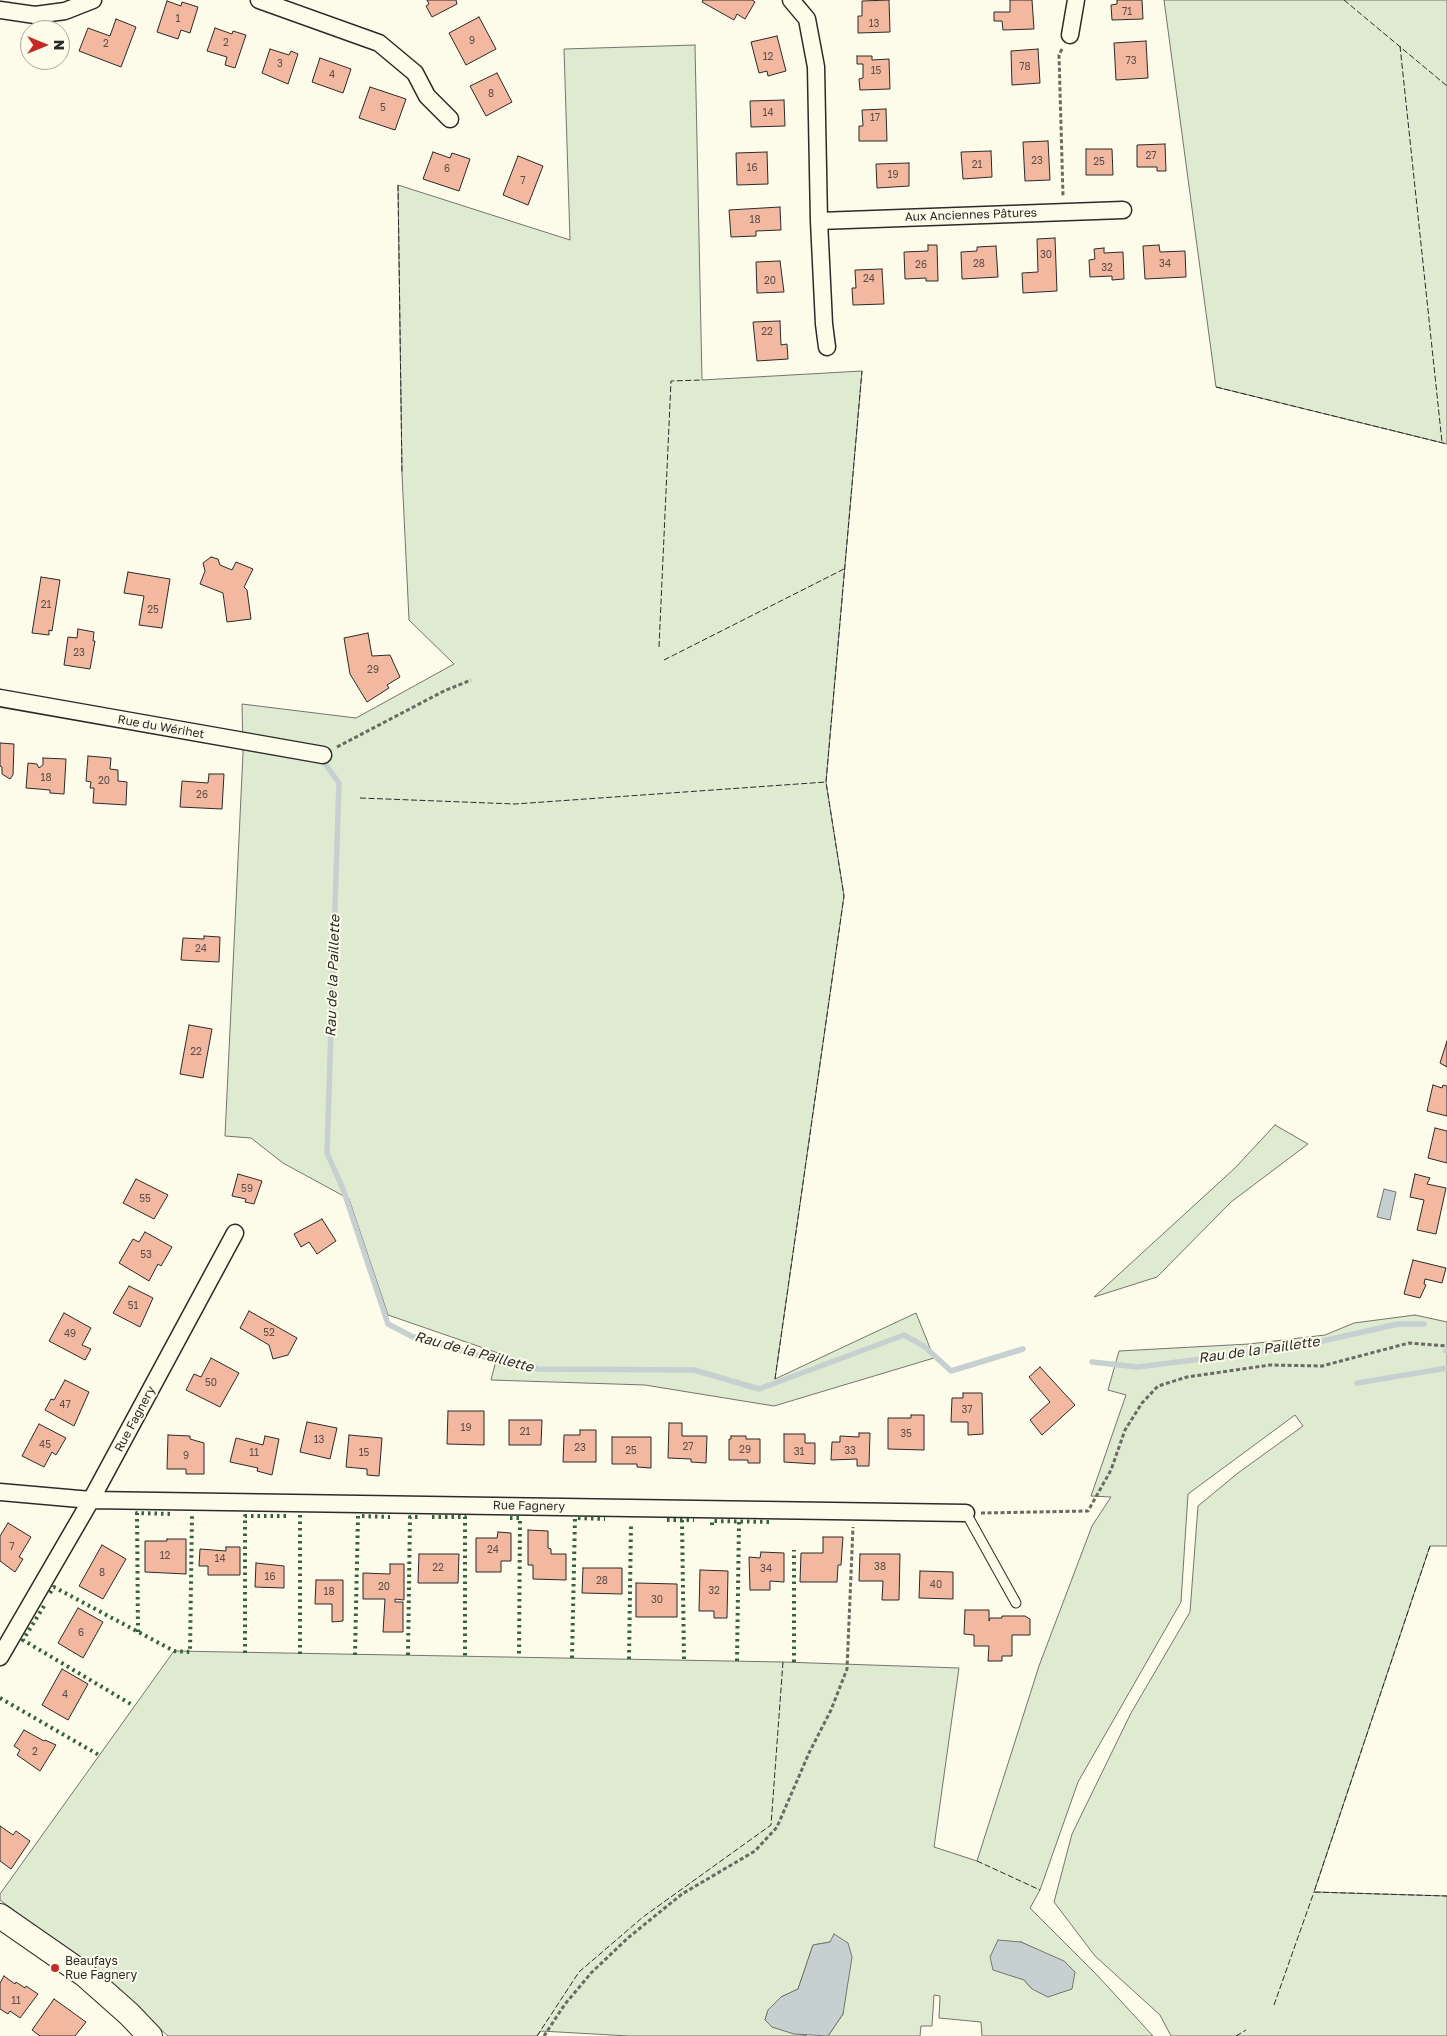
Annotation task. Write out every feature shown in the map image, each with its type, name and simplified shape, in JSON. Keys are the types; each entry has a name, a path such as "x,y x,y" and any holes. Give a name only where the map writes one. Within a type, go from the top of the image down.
{"street":[{"path":"0,10 35,15 65,11 93,0"},
{"path":"259,0 379,43 415,73 427,96 450,119"},
{"path":"791,0 807,19 816,68 824,324 827,347"},
{"path":"1070,35 1076,0"},
{"name":"Aux Anciennes Pâtures","path":"820,221 1122,210"},
{"name":"Rue du Wérihet","path":"0,698 323,754"},
{"name":"Rue Fagnery","path":"0,1657 91,1500 235,1234"},
{"name":"Rue Fagnery","path":"0,1492 91,1500 966,1513"},
{"path":"0,1916 85,1975 129,2014 150,2036"}],"lane":[{"path":"966,1513 1016,1603"}],"path":[{"path":"1064,212 1059,55 1070,35"},
{"path":"323,754 444,691 471,680"},
{"path":"966,1513 1088,1511 1111,1470 1125,1430 1142,1403 1158,1386 1187,1377 1270,1365 1322,1366 1409,1344 1447,1346"},
{"path":"544,2036 570,1997 592,1972 629,1937 682,1894 755,1851 777,1827 809,1753 831,1710 847,1669 854,1511"}],"green space":[{"path":"1164,0 1447,0 1447,444 1216,387"},
{"path":"695,45 702,380 862,371 826,782 844,896 775,1379 916,1313 934,1358 774,1406 645,1385 491,1380 498,1353 388,1315 349,1199 283,1163 251,1138 225,1136 243,753 242,704 356,718 454,664 409,620 402,474 398,185 570,240 564,49"},
{"path":"1275,1125 1308,1144 1231,1202 1157,1277 1094,1297 1235,1168"},
{"path":"1415,1315 1447,1322 1447,1546 1430,1546 1314,1892 1447,1896 1447,2036 1171,2036 1160,2015 1095,1956 1054,1902 1072,1834 1131,1713 1190,1612 1198,1506 1238,1473 1303,1426 1295,1415 1188,1494 1181,1602 1078,1782 1040,1890 1030,1908 1097,1975 1153,2036 982,2036 981,2022 939,2018 940,1996 934,1995 932,2026 921,2026 920,2036 828,2036 843,2014 830,1942 813,1945 798,1989 781,1997 768,2010 765,2020 772,2027 807,2036 629,2036 541,2031 537,2036 168,2036 98,1973 0,1900 0,1894 174,1651 783,1662 959,1668 934,1847 977,1861 1039,1666 1092,1526 1111,1497 1091,1496 1126,1395 1108,1390 1119,1351 1249,1344 1325,1335 1354,1323","holes":["1021,1942 1041,1952 1032,1989 1024,1980"]}],"shaded area":[{"path":"1384,1189 1396,1192 1390,1220 1377,1217"},
{"path":"834,1934 848,1943 852,1957 843,2014 828,2036 794,2034 772,2027 765,2020 768,2010 781,1997 798,1989 813,1945 830,1942"},
{"path":"998,1940 1021,1942 1064,1961 1075,1972 1072,1989 1048,1997 1032,1989 1024,1980 993,1970 990,1957"}],"building":[{"path":"427,0 456,0 457,4 432,17 426,6 429,4"},
{"path":"703,0 752,0 755,2 745,19 737,14 734,20 702,2"},
{"path":"889,0 890,32 858,33 858,16 862,16 862,1"},
{"path":"1010,0 1032,0 1034,29 1003,30 1002,21 994,21 994,12 1010,12"},
{"path":"1117,0 1142,0 1143,19 1112,20 1111,5 1117,4"},
{"path":"167,1 181,6 182,2 198,7 190,33 181,30 178,39 157,32"},
{"path":"479,17 496,49 466,65 449,33"},
{"path":"116,19 136,27 121,67 79,51 88,28 110,36"},
{"path":"215,28 232,34 233,31 246,35 235,68 225,65 227,57 207,51"},
{"path":"777,36 786,71 768,76 767,71 759,73 751,42"},
{"path":"1146,41 1148,78 1116,80 1114,43"},
{"path":"270,49 289,55 291,51 298,54 288,84 262,73"},
{"path":"1038,49 1040,83 1012,85 1011,51"},
{"path":"857,56 872,56 872,60 889,59 890,89 860,90 859,79 863,78 863,64 857,64"},
{"path":"320,58 351,69 343,93 312,82"},
{"path":"497,73 512,102 486,116 470,86"},
{"path":"370,87 406,99 395,130 359,118"},
{"path":"784,100 785,126 751,127 750,101"},
{"path":"886,109 887,141 859,141 859,126 863,126 862,110"},
{"path":"1048,141 1050,180 1025,181 1023,142"},
{"path":"1165,144 1166,171 1157,171 1157,167 1137,167 1137,145"},
{"path":"1086,149 1112,149 1113,175 1086,175"},
{"path":"991,151 992,177 963,179 961,152"},
{"path":"433,152 450,158 452,153 470,159 459,191 423,179"},
{"path":"767,152 768,184 737,185 736,153"},
{"path":"518,156 543,166 528,205 503,195"},
{"path":"909,163 909,186 877,188 876,164"},
{"path":"780,207 781,230 756,231 756,236 731,237 729,210"},
{"path":"1055,238 1057,291 1023,293 1022,273 1038,272 1037,239"},
{"path":"928,245 937,245 938,281 926,281 926,278 905,279 904,252 928,251"},
{"path":"1159,245 1160,252 1185,251 1186,277 1145,279 1143,246"},
{"path":"996,246 998,277 962,279 961,252 977,251 977,247"},
{"path":"1104,248 1104,253 1123,252 1124,279 1112,280 1112,276 1090,277 1089,260 1095,259 1094,249"},
{"path":"780,261 784,292 757,293 756,262"},
{"path":"882,269 884,304 853,305 852,288 856,288 855,270"},
{"path":"780,321 781,345 787,344 788,359 757,361 753,322"},
{"path":"211,557 218,559 220,565 232,570 236,562 253,569 244,587 247,590 251,619 227,622 223,593 200,584 205,571 203,563"},
{"path":"128,572 170,579 162,628 139,625 144,596 124,593"},
{"path":"41,577 60,580 52,631 49,630 49,635 32,633"},
{"path":"78,629 94,632 93,641 95,641 90,669 64,665 68,637 77,638"},
{"path":"368,633 372,656 390,655 400,677 387,685 389,688 367,702 350,674 344,638"},
{"path":"0,743 14,744 13,775 10,779 2,774"},
{"path":"88,756 111,758 110,769 118,770 118,781 127,782 126,805 93,803 94,788 90,788 91,782 86,781"},
{"path":"43,758 66,759 64,794 50,793 50,790 26,788 28,763 37,764 39,768 43,765"},
{"path":"209,774 224,774 222,809 180,807 182,781 208,783"},
{"path":"204,936 220,937 219,962 181,960 183,938 204,939"},
{"path":"189,1025 212,1029 203,1078 180,1074"},
{"path":"1447,1041 1447,1067 1440,1063"},
{"path":"1433,1085 1442,1088 1443,1085 1447,1086 1447,1116 1427,1111"},
{"path":"1435,1128 1447,1131 1447,1163 1428,1158"},
{"path":"238,1174 262,1181 254,1204 245,1202 246,1199 232,1196"},
{"path":"1415,1174 1430,1178 1427,1184 1446,1188 1436,1234 1417,1230 1424,1200 1410,1197"},
{"path":"136,1179 168,1195 154,1219 123,1203"},
{"path":"322,1219 336,1241 317,1254 309,1242 301,1247 294,1234"},
{"path":"145,1232 172,1247 161,1266 158,1264 149,1281 119,1263 133,1239 139,1242"},
{"path":"1413,1260 1446,1268 1442,1283 1425,1279 1424,1284 1426,1285 1420,1298 1404,1294"},
{"path":"129,1286 153,1298 140,1327 113,1313"},
{"path":"249,1311 297,1338 288,1355 273,1359 269,1345 240,1328"},
{"path":"64,1313 91,1328 82,1345 91,1349 85,1360 49,1341"},
{"path":"211,1358 239,1373 220,1407 186,1390 194,1374 201,1377"},
{"path":"1040,1367 1075,1405 1042,1435 1030,1420 1050,1402 1029,1377"},
{"path":"65,1380 89,1392 74,1426 45,1410 51,1399 54,1400"},
{"path":"963,1393 982,1393 983,1434 968,1435 968,1422 951,1422 952,1398 963,1398"},
{"path":"448,1411 484,1411 484,1445 447,1444"},
{"path":"911,1415 924,1415 924,1450 888,1449 888,1418 911,1418"},
{"path":"509,1420 542,1420 541,1445 509,1445"},
{"path":"307,1422 337,1428 330,1459 300,1452"},
{"path":"669,1423 682,1423 682,1436 707,1436 706,1463 691,1462 691,1459 668,1458"},
{"path":"39,1424 66,1438 56,1455 52,1452 44,1467 22,1456"},
{"path":"580,1430 596,1430 596,1462 563,1462 564,1435 580,1435"},
{"path":"859,1433 870,1433 869,1466 857,1466 857,1459 831,1460 832,1442 840,1442 840,1436 859,1437"},
{"path":"784,1434 805,1434 805,1443 815,1443 815,1464 784,1462"},
{"path":"168,1435 190,1436 190,1439 204,1443 204,1474 186,1474 186,1469 167,1469"},
{"path":"349,1435 382,1438 379,1476 367,1475 367,1469 346,1467"},
{"path":"265,1436 279,1439 272,1475 257,1471 258,1468 230,1462 236,1438 263,1445"},
{"path":"731,1436 746,1436 746,1439 760,1439 760,1463 748,1463 748,1460 729,1460 729,1439 731,1439"},
{"path":"612,1437 651,1437 651,1468 637,1467 637,1464 612,1464"},
{"path":"8,1523 31,1537 19,1557 23,1559 15,1572 0,1561 0,1536"},
{"path":"528,1530 548,1531 548,1548 551,1549 551,1554 566,1554 566,1580 533,1579 533,1565 528,1565"},
{"path":"498,1532 511,1533 511,1561 501,1561 501,1572 476,1572 476,1538 497,1538"},
{"path":"823,1537 843,1537 841,1565 838,1565 837,1582 800,1582 801,1553 823,1553"},
{"path":"167,1539 186,1539 186,1574 145,1572 145,1541 167,1541"},
{"path":"102,1545 126,1559 103,1599 79,1586"},
{"path":"226,1547 240,1547 240,1575 208,1575 208,1566 199,1566 200,1549 226,1551"},
{"path":"761,1552 784,1553 784,1582 770,1581 770,1590 750,1590 749,1557 760,1558"},
{"path":"419,1554 459,1554 458,1583 418,1583"},
{"path":"860,1554 900,1554 899,1600 882,1600 883,1581 859,1581"},
{"path":"256,1563 284,1566 284,1588 255,1587"},
{"path":"390,1564 404,1564 404,1600 395,1599 395,1602 403,1602 403,1632 383,1632 385,1599 363,1599 363,1573 390,1574"},
{"path":"583,1568 622,1568 622,1594 582,1593"},
{"path":"700,1570 728,1571 727,1618 714,1618 714,1611 699,1611"},
{"path":"920,1571 953,1572 953,1599 919,1598"},
{"path":"316,1580 343,1580 343,1621 332,1622 332,1604 315,1604"},
{"path":"636,1583 677,1584 677,1617 636,1617"},
{"path":"78,1608 103,1622 83,1658 58,1643"},
{"path":"965,1610 989,1610 989,1621 990,1618 1002,1618 1002,1616 1025,1616 1030,1619 1030,1635 1012,1635 1012,1656 1002,1656 1002,1661 988,1661 989,1646 974,1646 974,1635 964,1634"},
{"path":"62,1669 88,1684 68,1720 42,1705"},
{"path":"24,1730 56,1745 40,1771 17,1755 20,1750 14,1746"},
{"path":"0,1826 13,1835 16,1831 30,1841 11,1869 0,1861"},
{"path":"4,1976 15,1984 16,1982 25,1988 26,1986 38,1994 20,2018 10,2011 8,2014 0,2009 0,1983"},
{"path":"54,1999 86,2022 75,2036 40,2036 32,2030"}],"waterway":[{"name":"Rau de la Paillette","path":"323,761 339,783 327,1153 343,1189 388,1324 413,1337 426,1337 447,1347 489,1358 514,1360 522,1366 533,1366 537,1369 694,1370 759,1389 904,1335 924,1346 951,1371 1023,1349"},
{"name":"Rau de la Paillette","path":"1092,1362 1138,1367 1296,1347 1398,1324 1424,1324"},
{"name":"Rau de la Paillette","path":"1357,1383 1447,1368"}],"hedge":[{"path":"138,1632 137,1513 172,1514"},
{"path":"300,1513 300,1654"},
{"path":"50,1593 54,1587 174,1651 190,1652 192,1515"},
{"path":"245,1653 245,1516 288,1516"},
{"path":"355,1655 358,1516 390,1517"},
{"path":"408,1655 410,1517 421,1517"},
{"path":"432,1517 465,1517 465,1657"},
{"path":"510,1518 520,1518 519,1657"},
{"path":"572,1658 575,1518 605,1519"},
{"path":"667,1520 694,1520"},
{"path":"682,1520 684,1660"},
{"path":"712,1525 712,1521 773,1522"},
{"path":"737,1661 739,1521"},
{"path":"629,1659 631,1523"},
{"path":"794,1550 794,1662"},
{"path":"44,1606 23,1640 134,1706"},
{"path":"0,1698 99,1755"}],"fence":[{"path":"1344,0 1447,86"},
{"path":"1400,46 1442,442"},
{"path":"398,185 402,474"},
{"path":"775,1379 844,896 826,782 862,371"},
{"path":"659,647 671,381 702,380"},
{"path":"1216,387 1447,444"},
{"path":"664,660 846,568"},
{"path":"360,798 515,804 826,782"},
{"path":"1430,1546 1314,1892 1447,1896"},
{"path":"537,2036 579,1972 643,1917 771,1825 783,1662"},
{"path":"977,1861 1040,1890"},
{"path":"1274,2005 1314,1892"},
{"path":"1236,2036 1246,2030"}],"place":[{"name":"Beaufays Rue Fagnery","path":"55,1968"}]}
